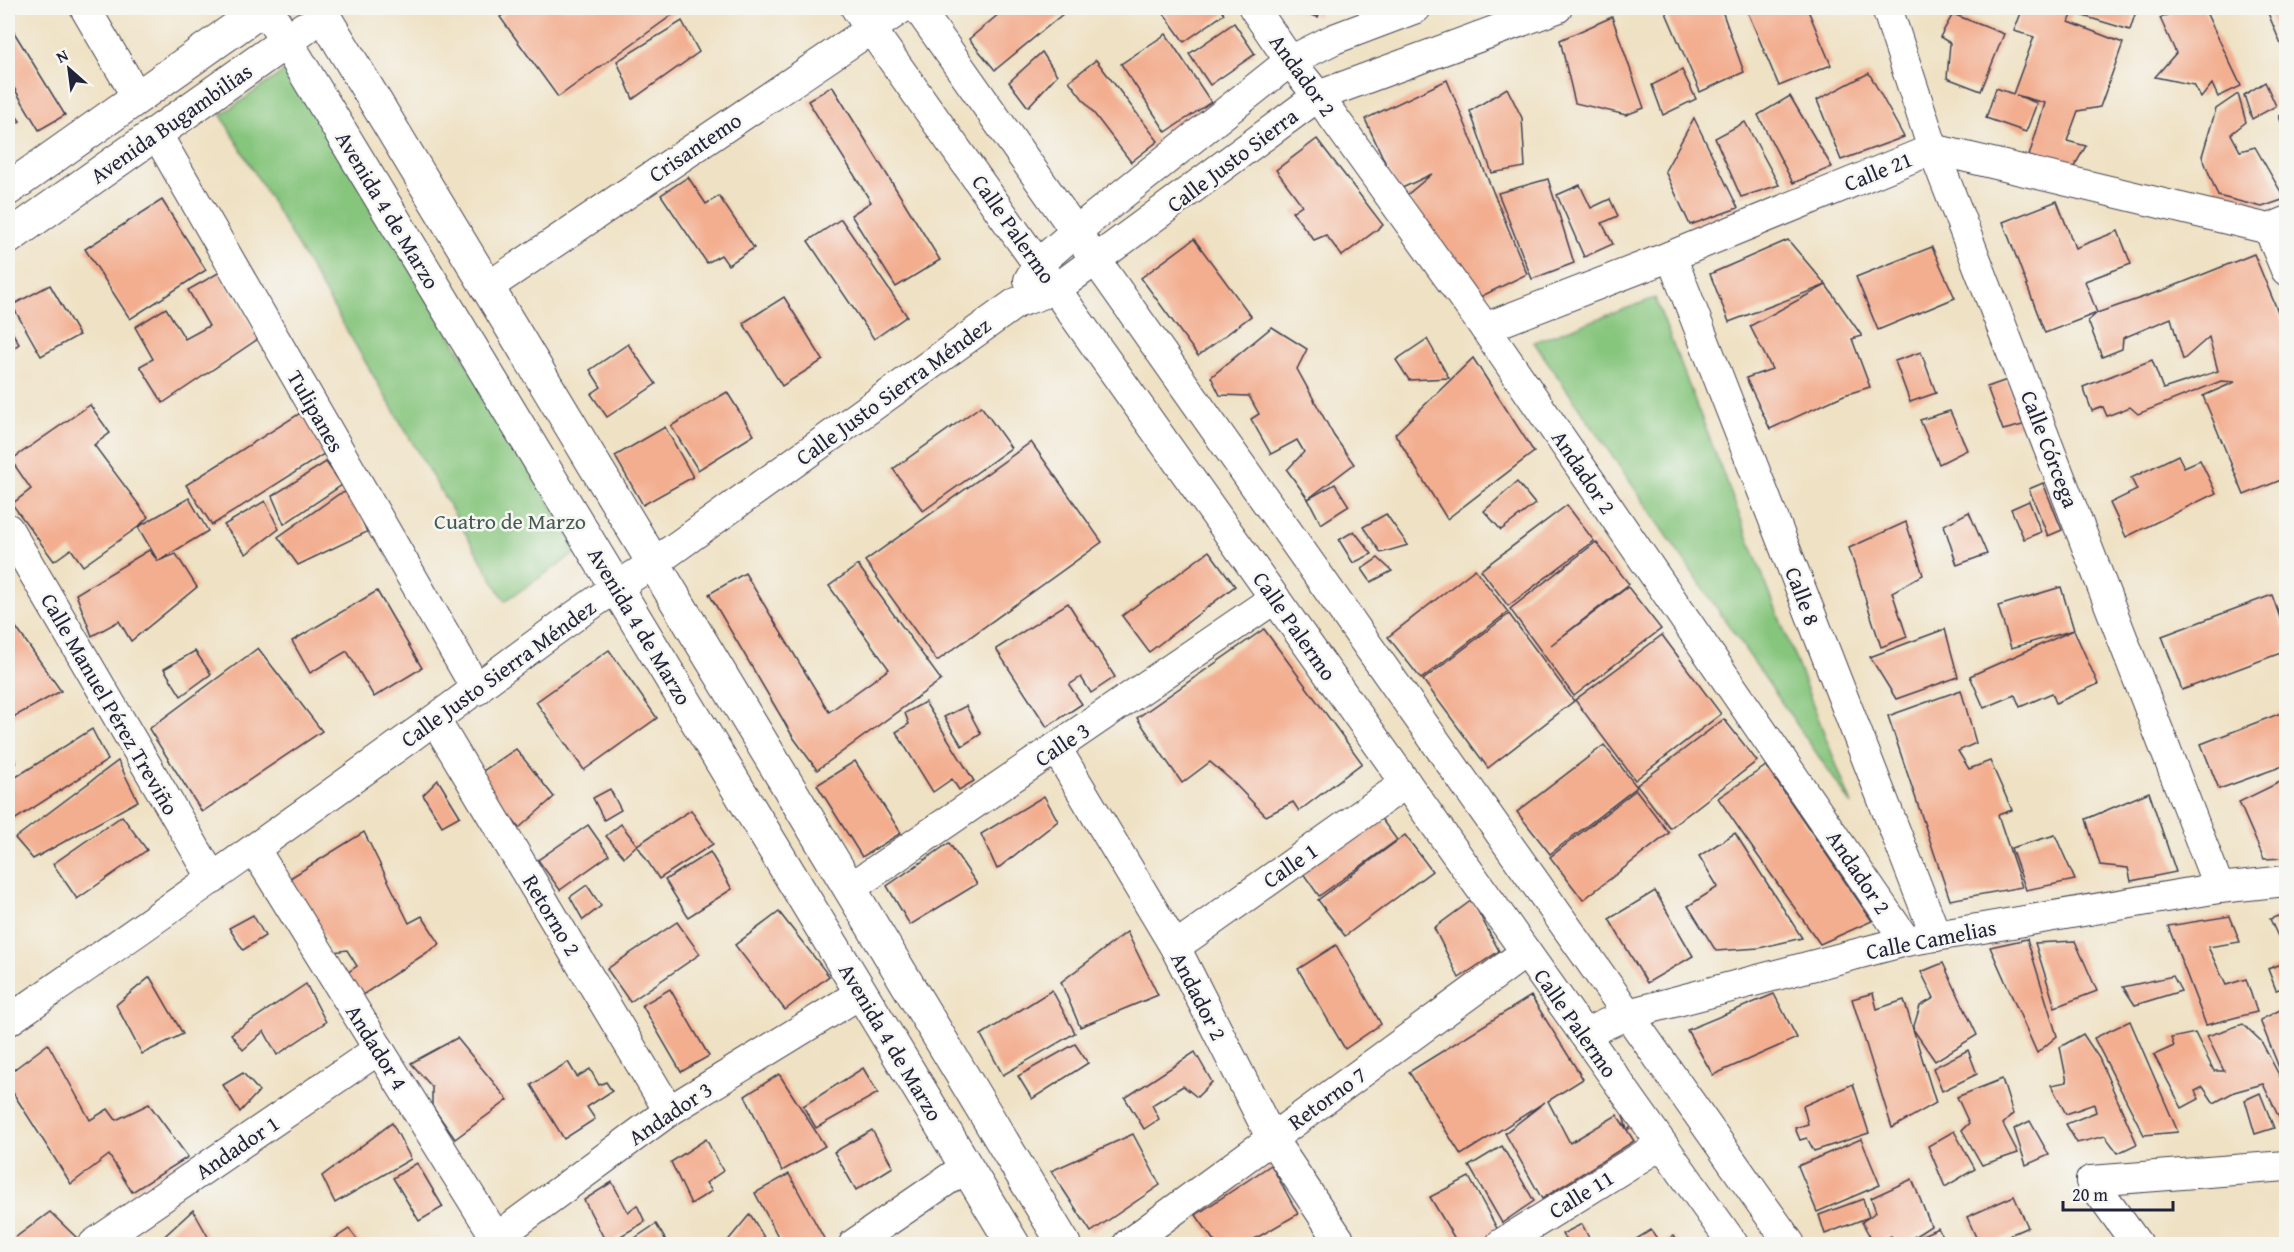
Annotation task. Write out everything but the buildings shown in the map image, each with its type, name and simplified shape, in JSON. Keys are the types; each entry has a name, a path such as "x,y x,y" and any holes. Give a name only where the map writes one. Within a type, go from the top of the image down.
{"main road":[{"name":"Avenida Bugambilias","path":"8,189 265,8"},
{"name":"Avenida 4 de Marzo","path":"265,8 1013,1245"},
{"name":"Avenida Bugambilias","path":"8,238 286,41 326,10"},
{"name":"Avenida 4 de Marzo","path":"326,10 488,287 1064,1245"}],"street":[{"path":"86,8 137,97"},
{"name":"Crisantemo","path":"488,287 864,18 902,8"},
{"path":"918,8 1790,1245"},
{"name":"Andador 2","path":"1254,8 1290,61 1318,96 1485,328 1906,941"},
{"path":"1335,39 1346,8"},
{"name":"Calle Justo Sierra","path":"1038,264 1290,61 1335,39 1416,8"},
{"name":"Calle Justo Sierra","path":"1056,289 1318,96 1557,8"},
{"name":"Calle Córcega","path":"1887,8 1933,148 2219,888"},
{"name":"Calle Palermo","path":"864,18 1733,1245"},
{"name":"Tulipanes","path":"156,133 477,690"},
{"name":"Calle 21","path":"1485,328 1671,256 1933,148 2278,226"},
{"path":"2278,226 2286,270"},
{"name":"Calle 8","path":"1671,256 1936,936"},
{"name":"Calle Justo Sierra Méndez","path":"1016,303 1038,264"},
{"name":"Calle Justo Sierra Méndez","path":"8,1021 255,850 616,587 654,563 1016,303 1056,289"},
{"name":"Calle Manuel Pérez Treviño","path":"8,529 213,879"},
{"name":"Calle 3","path":"849,889 1275,598"},
{"name":"Retorno 2","path":"435,720 669,1111"},
{"name":"Andador 2","path":"1056,748 1174,947 1272,1139 1342,1245"},
{"name":"Calle 1","path":"1174,947 1406,783"},
{"name":"Andador 4","path":"255,850 379,1049 494,1243"},
{"name":"Calle Camelias","path":"1584,1034 1628,1014 1906,941 2219,888 2286,881"},
{"name":"Retorno 7","path":"1128,1245 1526,952"},
{"name":"Andador 3","path":"494,1243 669,1111 861,993"},
{"name":"Andador 1","path":"94,1245 379,1049"},
{"name":"Calle 11","path":"1501,1245 1662,1144"},
{"path":"2137,1245 2091,1181 2286,1166"},
{"path":"854,1245 966,1167"}],"green space":[{"name":"Cuatro de Marzo","path":"290,67 579,551 505,601 221,115"},
{"path":"1655,298 1852,805 1534,342"}]}
